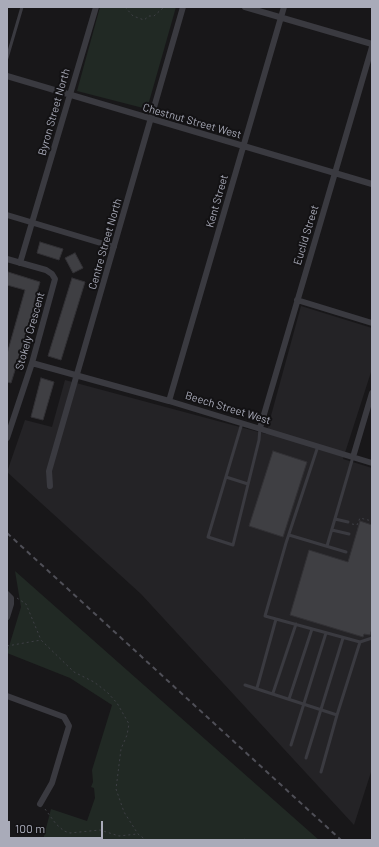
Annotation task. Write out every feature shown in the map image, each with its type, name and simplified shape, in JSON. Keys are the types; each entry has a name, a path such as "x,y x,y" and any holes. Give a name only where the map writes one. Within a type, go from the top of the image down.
{"street":[{"name":"Byron Street North","path":"20,263 96,7"},
{"name":"Centre Street North","path":"50,486 49,471 183,7"},
{"path":"245,7 372,44"},
{"name":"Kent Street","path":"169,401 284,7"},
{"name":"Euclid Street","path":"260,428 372,47"},
{"name":"Chestnut Street West","path":"7,76 372,184"},
{"path":"7,215 114,247"},
{"name":"Stokely Crescent","path":"7,259 46,270 52,274 55,279 32,363 7,438"},
{"path":"297,300 372,323"},
{"name":"Beech Street West","path":"32,363 169,401 372,463"},
{"path":"353,458 372,393"},
{"path":"7,617 11,604 11,596"},
{"path":"7,696 64,717 69,726 52,783 40,804"}],"lane":[{"path":"7,58 22,7"},
{"path":"242,423 208,537 233,545 259,440 260,428"},
{"path":"318,446 288,535 265,616 360,642 372,638"},
{"path":"327,546 353,458"},
{"path":"226,477 248,484"},
{"path":"335,519 348,522"},
{"path":"332,530 349,534"},
{"path":"288,535 346,552"},
{"path":"257,688 276,619"},
{"path":"273,693 296,624"},
{"path":"289,699 312,629"},
{"path":"291,745 326,633"},
{"path":"306,758 343,638"},
{"path":"321,772 337,714 360,642"},
{"path":"245,685 337,714"}],"path":[{"path":"125,7 133,16 144,20 149,16 154,16 164,7"},
{"path":"348,522 357,525 360,518 372,521"},
{"path":"11,596 26,604 41,640 74,672 94,682 107,692 117,703 129,724 127,735 121,749 116,789 124,812 138,834 146,840"},
{"path":"7,646 41,640"},
{"path":"40,804 56,824 64,831 70,833 100,830 119,836 138,834"}],"shaded area":[{"path":"100,7 176,7 147,109 77,91"},
{"path":"301,306 372,328 372,369 343,459 372,468 372,769 354,825 141,594 7,472 25,420 52,427 65,380 266,434"},
{"path":"15,571 319,840 43,840 51,809 87,821 95,798 94,788 91,787 93,782 92,770 112,705 70,678 7,653 21,607"}],"building":[{"path":"40,242 63,249 59,260 37,253"},
{"path":"75,253 83,268 73,273 65,258"},
{"path":"8,272 40,282 34,303 36,303 11,383 7,382 7,354 25,290 7,285"},
{"path":"72,278 85,282 61,360 48,356"},
{"path":"41,378 54,382 43,420 31,417"},
{"path":"273,451 307,462 283,537 249,526"},
{"path":"360,521 372,525 372,629 370,635 364,634 363,637 290,615 309,550 348,562"}],"railway":[{"path":"7,533 341,840"}]}
